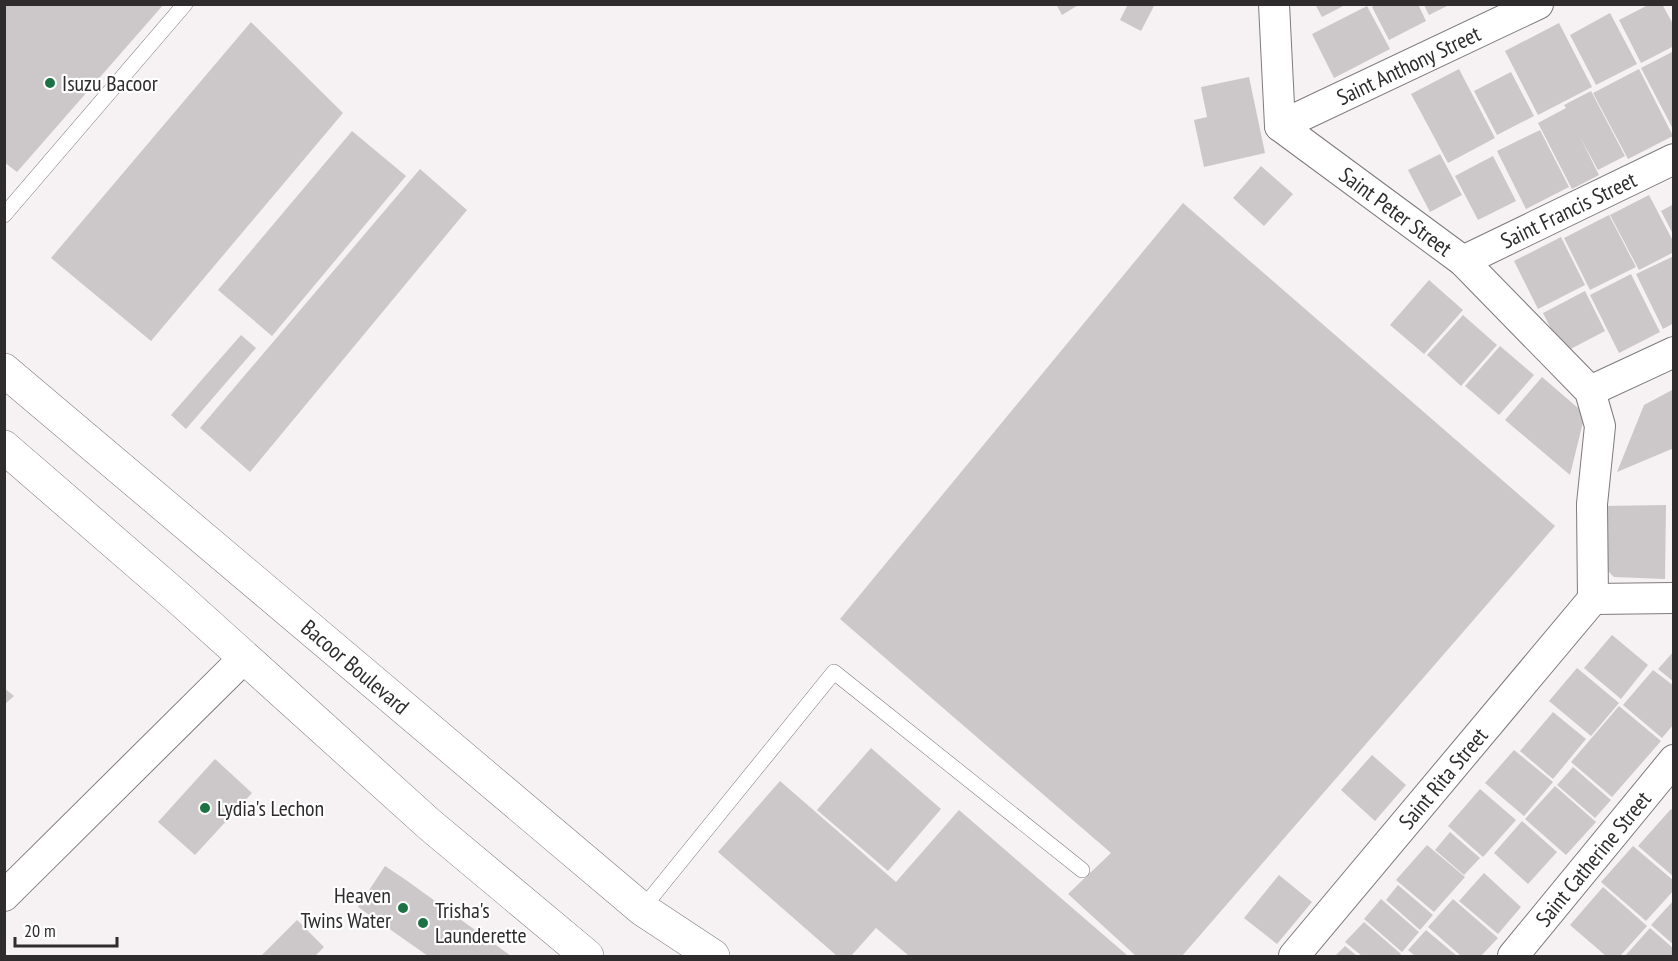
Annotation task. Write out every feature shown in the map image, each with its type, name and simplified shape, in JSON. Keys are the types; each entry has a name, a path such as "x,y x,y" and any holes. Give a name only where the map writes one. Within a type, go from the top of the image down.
{"main road":[{"name":"Bacoor Boulevard","path":"4,370 642,909 713,957"},
{"path":"4,447 245,657 429,825 587,957"}],"street":[{"path":"1274,4 1280,126"},
{"name":"Saint Anthony Street","path":"1280,126 1538,4"},
{"name":"Saint Peter Street","path":"1280,126 1463,261 1590,391"},
{"name":"Saint Francis Street","path":"1463,261 1674,159"},
{"path":"1674,352 1590,391 1600,426 1592,504 1593,599 1674,598"},
{"name":"Saint Rita Street","path":"1294,957 1593,599"},
{"path":"4,896 245,657"},
{"name":"Saint Catherine Street","path":"1513,957 1674,760"}],"lane":[{"path":"7,206 185,4"},
{"path":"642,909 834,672 1082,870"}],"building":[{"name":"Isuzu Bacoor","path":"4,4 164,4 17,172 4,162"},
{"path":"1056,4 1080,4 1062,15"},
{"path":"1128,4 1155,4 1141,31 1120,20"},
{"path":"1315,4 1347,4 1322,17"},
{"path":"1376,4 1418,4 1426,21 1389,40 1372,7"},
{"path":"1650,4 1662,4 1674,26 1674,46 1641,63 1619,20"},
{"path":"1424,5 1449,5 1429,15"},
{"path":"1367,6 1390,49 1334,78 1312,34"},
{"path":"1610,13 1637,64 1596,85 1570,35"},
{"path":"251,22 343,113 151,341 51,258"},
{"path":"1559,23 1592,87 1538,115 1505,51"},
{"path":"1674,51 1674,131 1641,68"},
{"path":"1459,69 1495,138 1448,163 1411,94"},
{"path":"1639,69 1673,136 1628,159 1593,93"},
{"path":"1511,72 1534,116 1497,135 1474,91"},
{"path":"1249,77 1265,153 1204,167 1194,120 1207,117 1201,87"},
{"path":"1591,91 1625,156 1598,170 1580,137 1599,175 1572,189 1538,123 1566,108 1564,105"},
{"path":"1540,130 1569,187 1526,209 1497,151"},
{"path":"352,131 406,176 272,336 218,290"},
{"path":"1440,154 1462,195 1430,212 1408,170"},
{"path":"1493,156 1516,201 1478,220 1455,176"},
{"path":"1261,166 1293,194 1264,226 1233,198"},
{"path":"420,169 467,210 250,472 200,428"},
{"path":"1649,195 1674,243 1674,252 1639,270 1610,215"},
{"path":"1183,203 1555,526 1182,956 1136,956 1068,894 1111,853 840,619"},
{"path":"1674,204 1674,236 1661,211"},
{"path":"1609,215 1636,267 1590,290 1564,238"},
{"path":"1561,237 1585,285 1538,309 1514,261"},
{"path":"1674,256 1674,323 1663,329 1636,274"},
{"path":"1631,274 1660,332 1619,353 1590,295"},
{"path":"1429,280 1463,310 1424,354 1390,325"},
{"path":"1585,291 1605,331 1563,353 1543,313"},
{"path":"1463,315 1497,345 1461,386 1427,355"},
{"path":"241,335 256,348 186,429 171,415"},
{"path":"1500,346 1534,375 1499,415 1465,386"},
{"path":"1542,377 1585,414 1570,475 1505,420"},
{"path":"1674,389 1674,448 1617,472 1644,405"},
{"path":"1666,505 1665,579 1614,577 1604,567 1603,506"},
{"path":"1612,635 1648,665 1621,699 1584,668"},
{"path":"1674,651 1674,682 1658,669"},
{"path":"1577,668 1619,703 1591,736 1549,701"},
{"path":"1653,670 1674,686 1674,724 1662,738 1623,705"},
{"path":"4,688 14,696 4,705"},
{"path":"1619,706 1661,741 1612,797 1571,762"},
{"path":"1553,712 1586,739 1553,779 1520,751"},
{"path":"871,748 941,809 888,871 817,810"},
{"path":"1514,750 1553,782 1524,816 1485,783"},
{"path":"1372,755 1406,785 1375,821 1341,790"},
{"name":"Lydia's Lechon","path":"215,759 252,793 195,855 158,822"},
{"path":"1573,767 1611,800 1595,818 1557,785"},
{"path":"780,781 896,882 959,810 1128,956 909,956 876,928 851,956 837,956 718,852"},
{"path":"1555,786 1596,822 1566,855 1525,819"},
{"path":"1480,789 1516,820 1483,857 1448,826"},
{"path":"1671,809 1674,811 1674,877 1638,846"},
{"path":"1522,821 1557,852 1528,884 1494,853"},
{"path":"1450,832 1480,858 1464,875 1435,850"},
{"path":"1427,845 1465,877 1434,912 1396,880"},
{"path":"1633,846 1674,881 1674,890 1646,921 1601,882"},
{"path":"385,866 511,956 428,956 358,907"},
{"path":"1484,873 1521,907 1498,934 1459,901"},
{"path":"1279,875 1312,902 1277,944 1244,918"},
{"path":"1398,885 1433,915 1420,930 1386,900"},
{"path":"1603,887 1647,926 1620,956 1606,956 1570,925"},
{"path":"1381,899 1419,932 1402,952 1364,919"},
{"path":"1453,899 1498,938 1481,956 1461,956 1428,927"},
{"path":"1674,900 1674,945 1651,925"},
{"path":"297,920 324,947 315,956 261,956"},
{"path":"1364,922 1401,954 1399,956 1362,956 1345,942"},
{"path":"1650,928 1674,949 1674,956 1625,956"},
{"path":"1426,930 1457,956 1415,956 1408,950"},
{"path":"1345,946 1357,956 1335,956"}],"place":[{"name":"Isuzu Bacoor","path":"50,83"},
{"name":"Lydia's Lechon","path":"205,808"},
{"name":"Heaven Twins Water","path":"403,908"},
{"name":"Trisha's Launderette","path":"423,923"}]}
